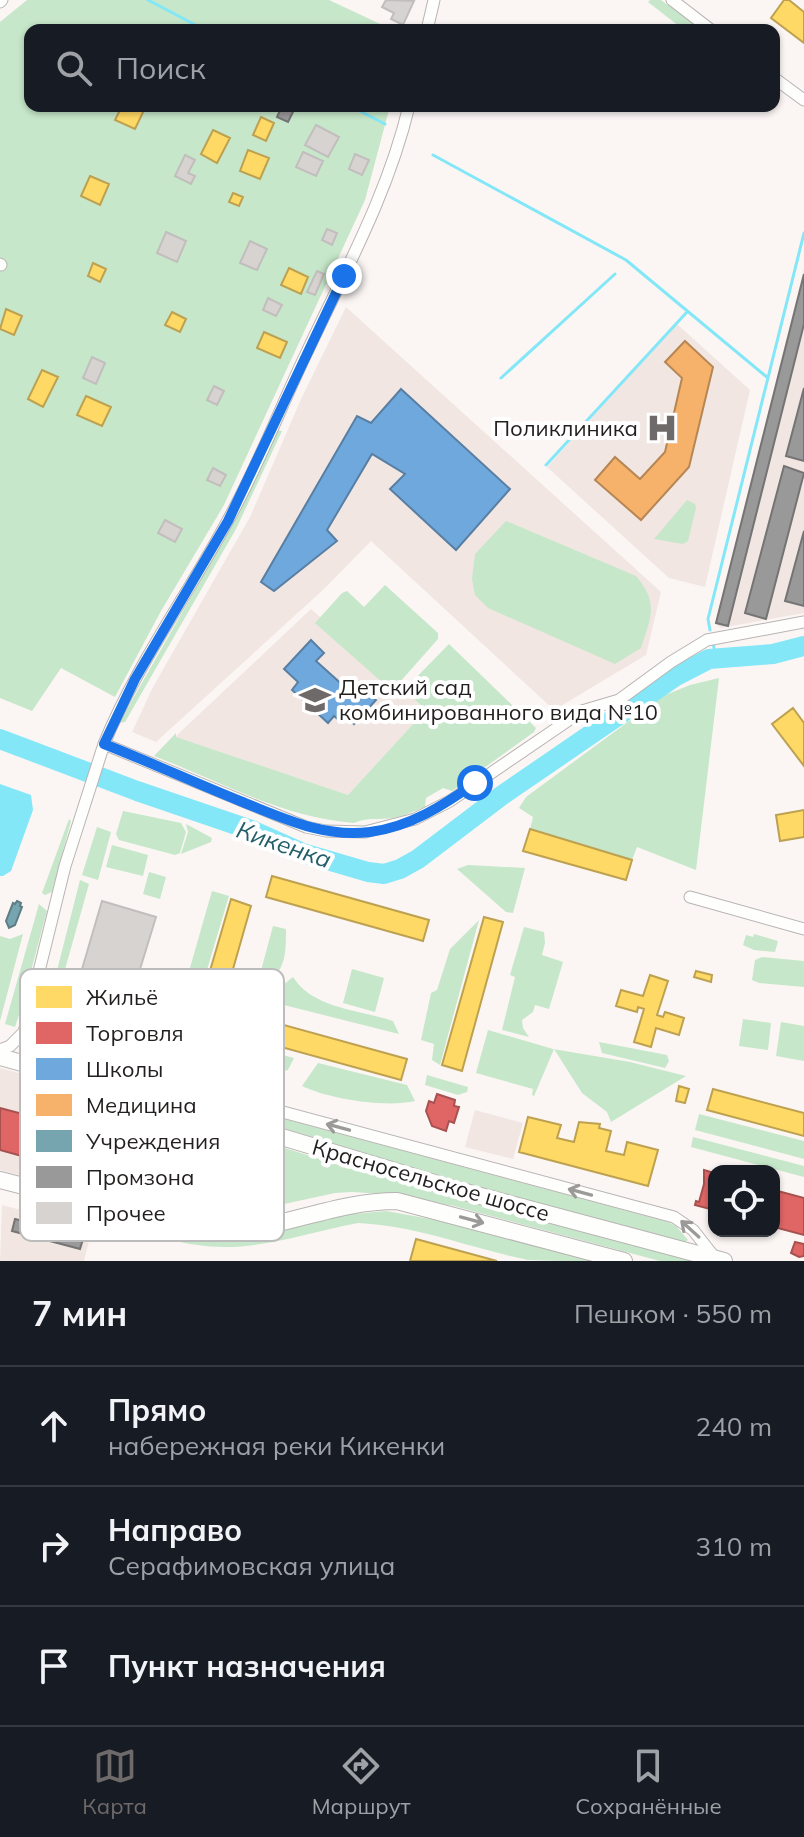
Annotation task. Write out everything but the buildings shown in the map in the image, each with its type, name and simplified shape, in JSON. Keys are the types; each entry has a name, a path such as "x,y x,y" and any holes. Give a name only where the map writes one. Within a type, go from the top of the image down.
{"main road":[{"name":"Красносельское шоссе","path":"0,1057 20,1062"},
{"name":"Красносельское шоссе","path":"284,1138 458,1190 719,1260"},
{"name":"Красносельское шоссе","path":"0,1180 20,1185"},
{"name":"Красносельское шоссе","path":"284,1220 369,1201 397,1201 624,1261"}],"street":[{"path":"428,24 434,0"},
{"path":"672,0 703,24"},
{"path":"780,82 804,100"},
{"path":"39,969 55,903 104,744 135,679 228,521 256,466 371,219 398,148 407,112"},
{"path":"104,744 306,827 326,831 374,831 415,819 450,801 582,711 619,700 707,640 804,622"},
{"path":"690,897 804,929"},
{"path":"0,1050 10,1046 20,1036"},
{"path":"284,1112 674,1217 693,1230 719,1260"}],"shaded area":[{"path":"804,268 804,613 721,628 715,624"},
{"path":"346,307 661,592 646,655 554,710 371,541 324,589 156,742 132,732 153,687 250,517 302,397"},
{"name":"Поликлиника","path":"677,324 750,390 705,587 669,578 547,467"},
{"name":"Детский сад комбинированного вида №10","path":"311,609 426,710 348,795 175,737"},
{"path":"0,1068 20,1073 20,1175 0,1170"},
{"path":"475,1110 523,1123 513,1159 465,1147"},
{"path":"2,1205 20,1210 20,1241 89,1241 84,1261 0,1261"}],"green space":[{"path":"27,0 329,0 380,24 24,24 24,112 388,112 365,200 224,505 161,611 115,697 61,668 32,711 0,698 0,22"},
{"path":"661,0 693,24 676,24 648,2"},
{"path":"277,430 282,431 236,529 125,722 119,723 238,515"},
{"path":"687,500 696,508 688,541 683,544 654,539"},
{"path":"506,521 636,576 648,594 651,610 641,648 615,664 488,608 475,595 472,579 475,554"},
{"path":"385,585 438,633 438,639 392,691 315,623 342,593 347,591 364,607"},
{"path":"449,644 536,728 452,791 443,788 426,798 425,807 393,818 354,823 327,819 252,797 154,756 176,733 176,737 348,795 426,710 404,690"},
{"path":"719,678 696,870 637,847 632,860 530,829 533,817 519,808 526,797 663,696"},
{"path":"123,811 181,823 186,832 180,853 175,855 119,840 116,834"},
{"path":"69,819 71,821 52,892 45,895 42,893"},
{"path":"186,824 212,838 211,842 181,854 188,832"},
{"path":"97,827 111,832 98,880 82,875"},
{"path":"112,845 148,855 143,876 106,867"},
{"path":"468,865 525,868 513,913 506,912 457,869"},
{"path":"149,872 166,877 160,899 143,894"},
{"path":"80,880 89,884 65,969 57,969"},
{"path":"212,891 229,896 207,969 190,969"},
{"path":"39,904 47,911 31,969 21,969"},
{"path":"479,920 440,1065 432,1060 434,1044 421,1040 431,993 437,990 450,949"},
{"path":"273,926 286,929 284,959 280,969 261,969"},
{"path":"524,927 544,932 542,955 563,962 549,1009 535,1005 533,1012 522,1020 529,1037 502,1030 515,977 510,975"},
{"path":"23,934 0,1021 0,936 10,939"},
{"path":"754,934 778,941 775,952 754,950 743,945 746,935 753,937"},
{"path":"762,957 804,961 804,987 752,980 755,960"},
{"path":"352,969 384,978 375,1012 343,1003"},
{"path":"20,971 20,1012 15,1027 5,1024"},
{"path":"293,977 302,988 325,1002 393,1021 399,1034 284,1005 284,984"},
{"path":"743,1019 771,1023 768,1050 739,1046"},
{"path":"781,1022 804,1026 804,1061 776,1056"},
{"path":"488,1030 554,1049 534,1096 533,1089 476,1073"},
{"path":"599,1042 667,1055 669,1061 665,1068 602,1053"},
{"path":"554,1049 630,1062 686,1076 611,1122 607,1112 582,1093"},
{"path":"284,1055 294,1058 288,1070 284,1071"},
{"path":"318,1063 407,1085 415,1101 358,1101 302,1086"},
{"path":"427,1075 468,1087 467,1092 458,1095 425,1085"},
{"path":"699,1114 804,1141 804,1159 695,1130"},
{"path":"284,1119 668,1222 688,1240 685,1242 597,1222 284,1128"},
{"path":"693,1137 804,1166 804,1177 780,1171 780,1165 759,1165 691,1147"},
{"path":"284,1148 693,1261 660,1261 454,1206 397,1195 335,1193 284,1204"},
{"path":"386,1211 458,1224 596,1261 528,1260 423,1233 358,1223 284,1240 284,1220"},
{"path":"177,1241 279,1241 225,1247"}],"water":[{"path":"0,784 31,795 33,810 11,871 3,876 0,876"}],"waterway":[{"path":"148,0 194,24"},
{"path":"362,112 385,124"},
{"path":"433,155 626,260 768,378"},
{"path":"710,630 708,619 804,233"},
{"path":"501,378 615,274"},
{"path":"546,465 687,312"},
{"path":"713,643 716,657"},
{"name":"Кикенка","path":"0,739 254,831 303,853 384,874 418,859 501,796 676,676 709,659 773,654 804,646"},
{"path":"81,768 84,762"}],"place":[{"name":"Поликлиника","path":"662,428"},
{"name":"Детский сад комбинированного вида №10","path":"315,700"}],"route":[{"path":"344,276 228,521 135,679 104,744 283,819 326,831 365,832 399,825 450,801 475,783"}]}
